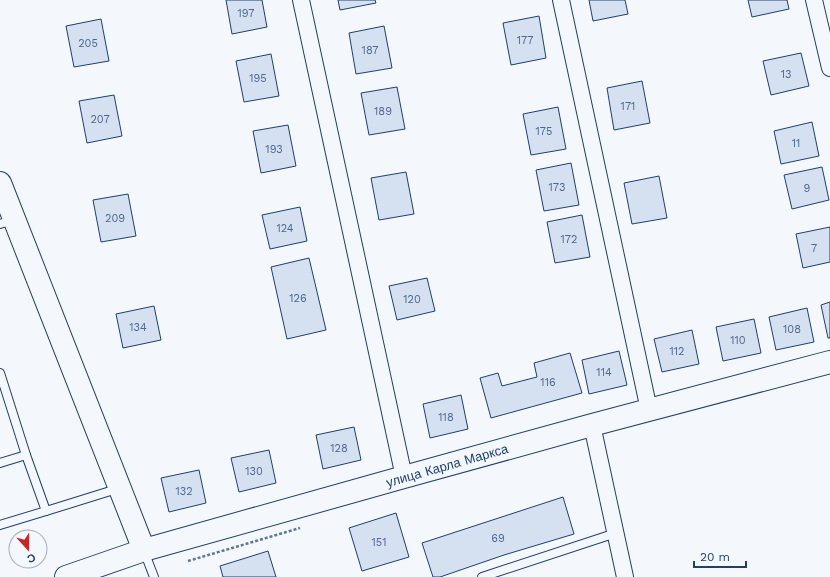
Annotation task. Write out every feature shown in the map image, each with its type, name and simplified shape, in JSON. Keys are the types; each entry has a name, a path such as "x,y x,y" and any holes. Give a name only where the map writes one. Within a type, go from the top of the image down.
{"street":[{"path":"300,0 404,477"},
{"path":"561,0 649,410"},
{"path":"814,0 830,65"},
{"path":"0,183 7,222 120,488 144,550"},
{"name":"улица Карла Маркса","path":"66,577 144,550 592,425 830,362"},
{"path":"592,425 625,577"}],"lane":[{"path":"0,373 26,455 46,511"},
{"path":"0,463 26,455"},
{"path":"0,526 120,488"},
{"path":"482,577 616,532"},
{"path":"144,550 154,576"}],"building":[{"path":"226,0 262,0 267,27 232,34"},
{"path":"338,0 375,0 376,3 340,10"},
{"path":"589,0 625,0 628,14 593,21"},
{"path":"748,0 787,0 789,9 752,17"},
{"path":"539,16 546,58 511,65 503,23"},
{"path":"101,19 109,61 74,67 66,26"},
{"path":"384,26 392,68 356,74 349,33"},
{"path":"801,53 809,86 771,95 763,61"},
{"path":"271,54 279,96 244,102 236,61"},
{"path":"642,81 650,123 614,130 607,88"},
{"path":"397,87 405,129 369,135 361,93"},
{"path":"114,95 122,136 87,143 79,101"},
{"path":"558,107 566,149 531,155 523,114"},
{"path":"812,122 819,156 781,164 774,131"},
{"path":"288,125 296,166 261,173 253,131"},
{"path":"571,163 579,205 544,211 536,170"},
{"path":"822,167 829,200 792,209 784,175"},
{"path":"406,172 414,214 379,220 371,178"},
{"path":"659,176 667,218 632,224 624,183"},
{"path":"128,194 136,236 101,242 93,200"},
{"path":"300,207 307,241 270,249 262,215"},
{"path":"582,215 590,257 555,263 547,222"},
{"path":"830,227 830,262 803,268 796,234"},
{"path":"309,258 326,330 287,339 271,267"},
{"path":"427,278 435,311 397,320 389,286"},
{"path":"830,302 830,338 828,338 821,305"},
{"path":"154,306 161,340 123,348 116,314"},
{"path":"807,308 814,342 776,350 769,317"},
{"path":"754,319 761,353 723,361 716,327"},
{"path":"692,330 699,364 662,372 654,339"},
{"path":"619,351 627,385 589,394 582,360"},
{"path":"570,353 582,393 491,418 480,378 498,373 502,386 537,377 534,363"},
{"path":"461,395 468,429 430,438 423,404"},
{"path":"354,427 361,460 323,469 316,435"},
{"path":"269,450 276,483 239,492 231,458"},
{"path":"199,470 206,503 169,512 161,478"},
{"path":"563,497 574,534 504,555 440,577 433,577 422,543"},
{"path":"396,513 409,557 362,571 349,528"},
{"path":"268,551 276,577 223,577 220,566"}]}
